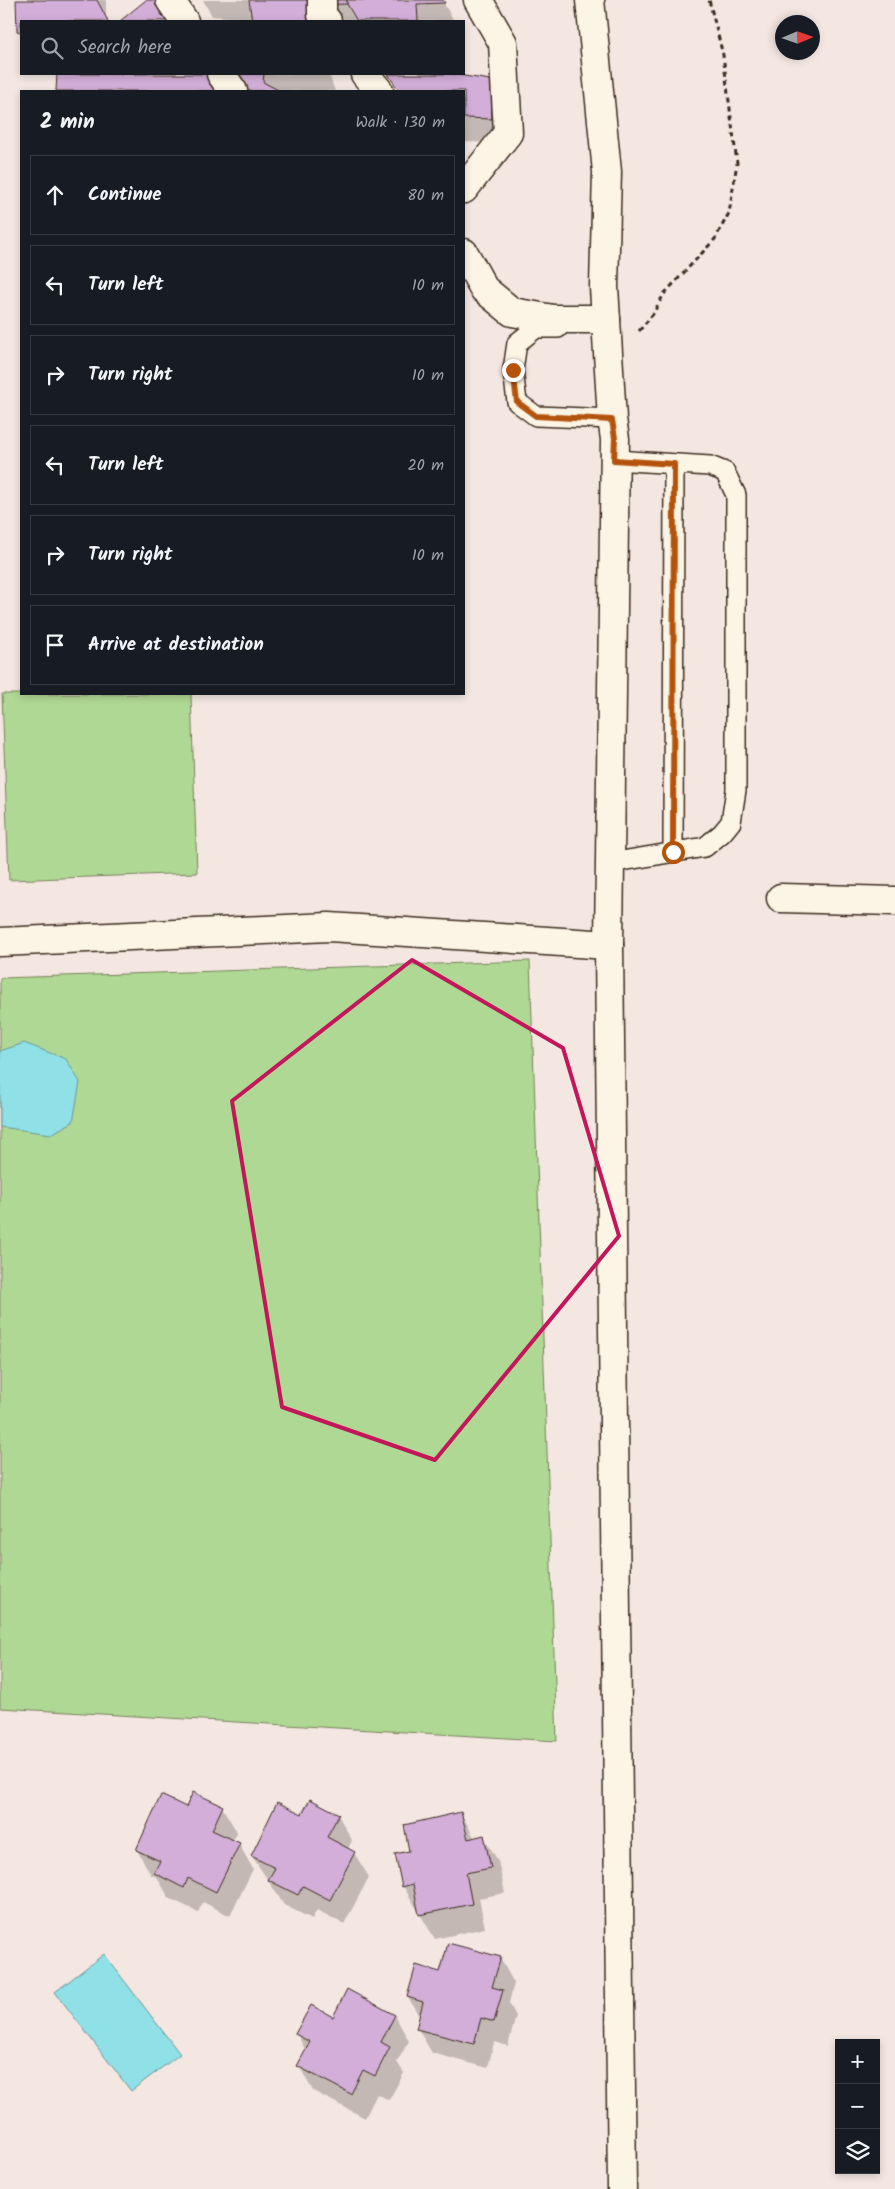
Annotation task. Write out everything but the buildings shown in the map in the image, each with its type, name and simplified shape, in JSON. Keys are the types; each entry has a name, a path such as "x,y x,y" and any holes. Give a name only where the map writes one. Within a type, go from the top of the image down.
{"street":[{"path":"170,0 183,20"},
{"path":"322,0 322,15 326,20"},
{"path":"465,188 508,133 503,43 478,0"},
{"path":"590,0 606,172 604,287 612,420 615,438 609,945 622,2189"},
{"path":"222,75 232,90"},
{"path":"366,75 378,90"},
{"path":"465,255 484,289 512,312 553,319 607,332"},
{"path":"782,898 895,901"},
{"path":"0,942 329,927 609,945"}],"lane":[{"path":"607,332 536,328 517,343 513,370 517,402 536,416 612,420"},
{"path":"610,863 705,847 722,833 731,822 736,790 736,495 725,472 710,466 614,460"},
{"path":"673,852 674,464"}],"path":[{"path":"607,332 625,341 643,328 664,294 715,239 729,213 737,163 723,55 709,0"}],"highlighted area":[{"path":"412,960 563,1048 619,1236 435,1460 282,1407 232,1101"}],"green space":[{"path":"2,694 191,695 197,873 9,880"},
{"path":"530,961 557,1741 0,1708 0,978"}],"water":[{"path":"24,1043 66,1059 80,1082 73,1122 51,1134 0,1127 0,1051"},
{"path":"104,1954 180,2054 131,2091 55,1992"}],"route":[{"path":"513,370 517,402 536,416 612,420 615,438 614,460 674,464 673,852"}]}
